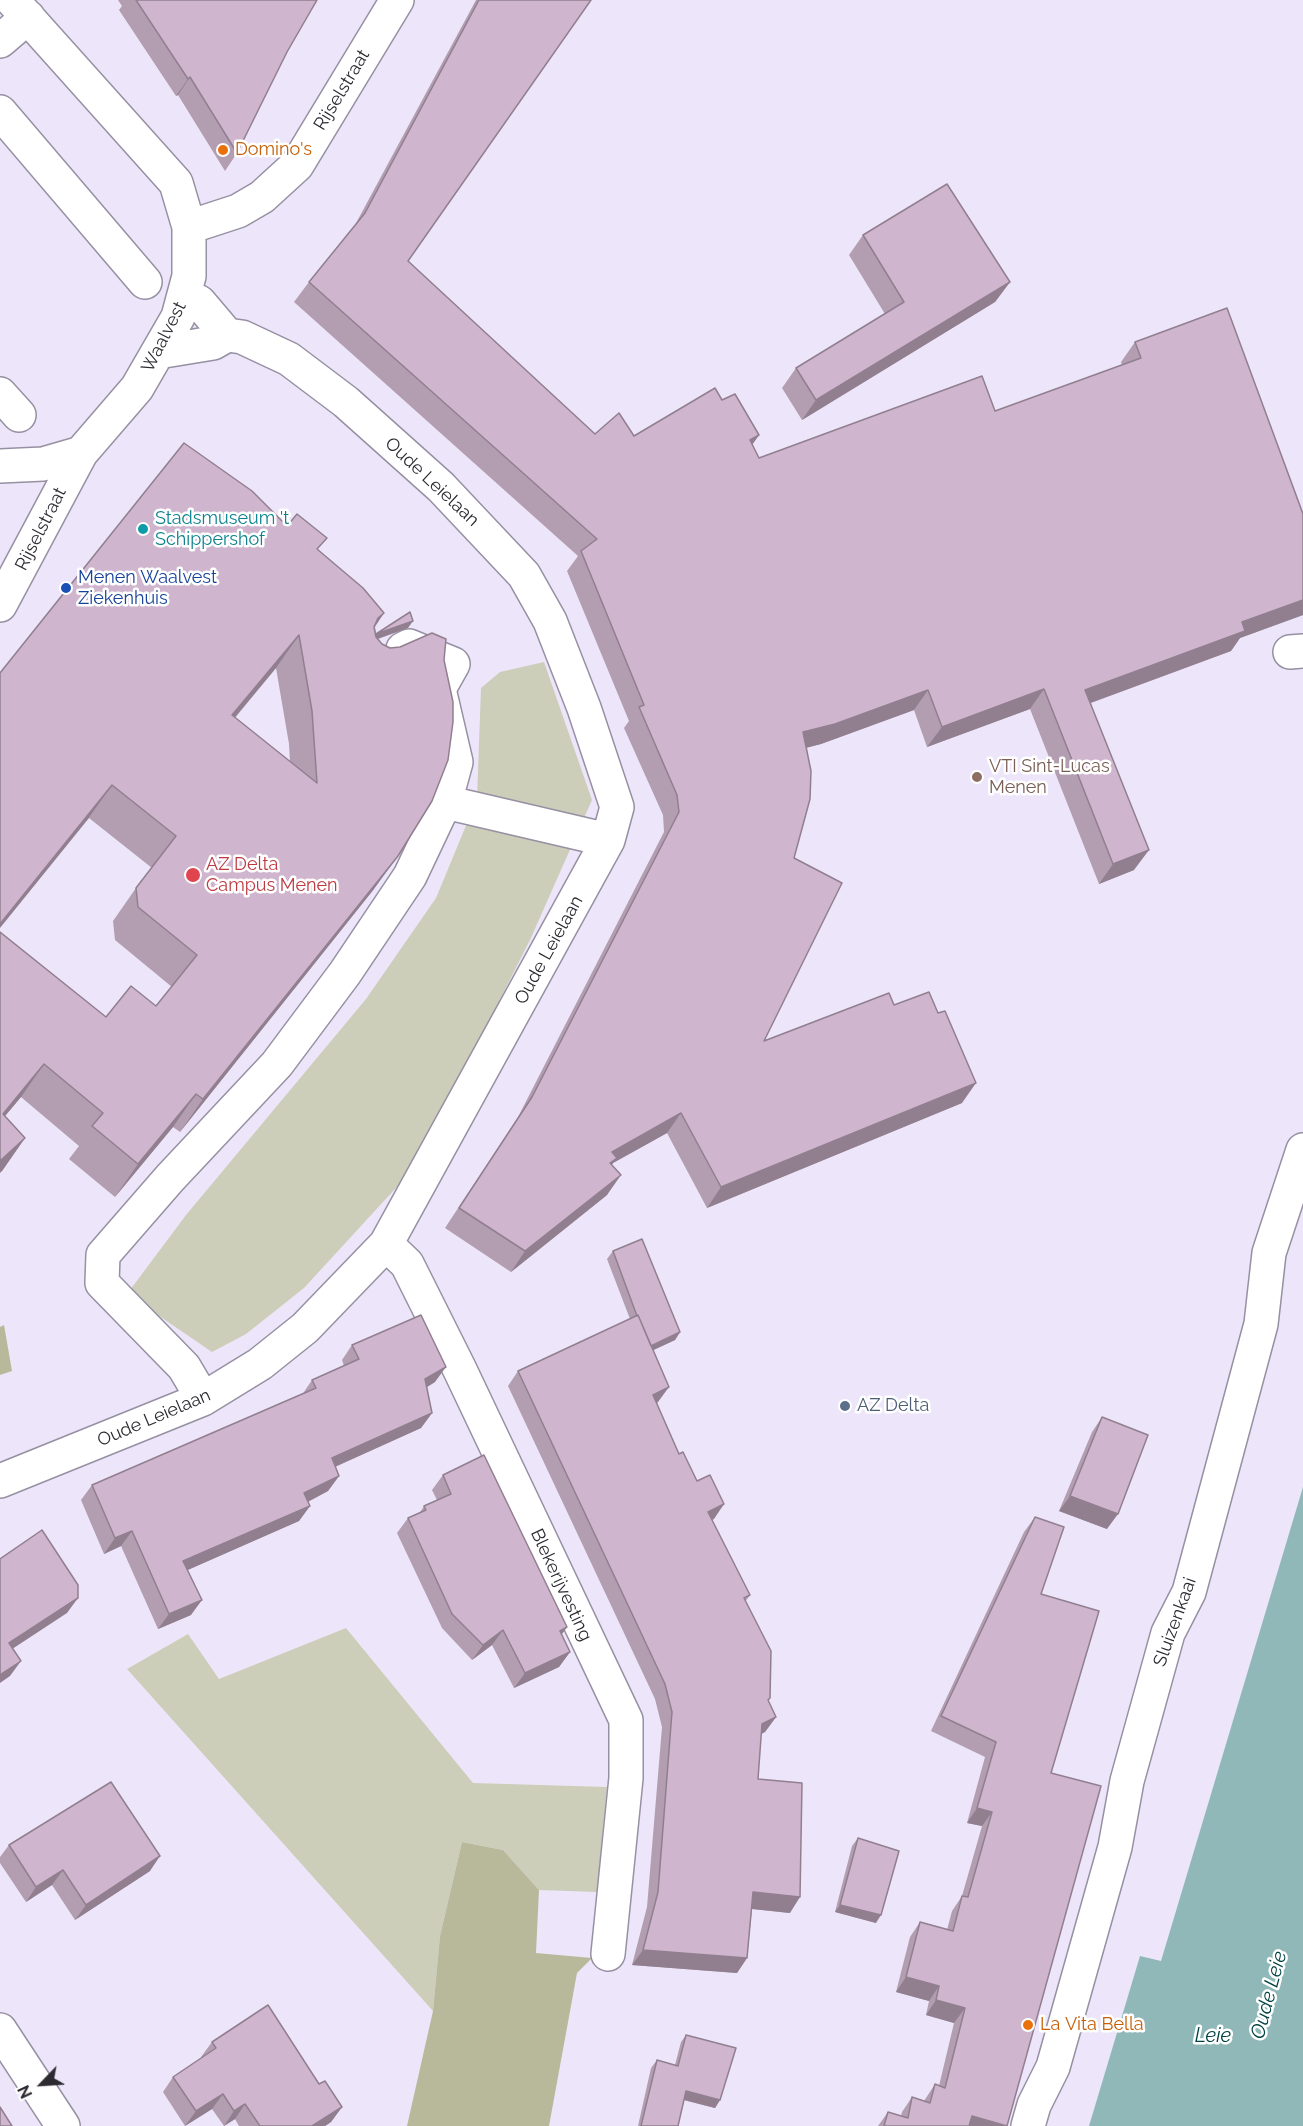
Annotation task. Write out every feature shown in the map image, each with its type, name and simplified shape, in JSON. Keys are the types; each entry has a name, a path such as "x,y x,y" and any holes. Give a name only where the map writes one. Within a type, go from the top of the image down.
{"street":[{"name":"Rijselstraat","path":"189,227 238,211 262,197 297,165 397,0"},
{"name":"Waalvest","path":"20,8 176,183 189,227 189,276 178,317 137,388 81,453"},
{"path":"0,41 20,8"},
{"path":"0,112 145,282"},
{"path":"158,352 213,343 227,335 200,302 185,295"},
{"name":"Oude Leielaan","path":"0,1481 203,1399 260,1364 305,1328 386,1244 608,840 616,807 584,708 550,621 524,575 441,487 346,402 289,359 243,337 227,335"},
{"name":"Rijselstraat","path":"0,605 81,453"},
{"path":"0,466 43,464 81,453"},
{"path":"203,1399 184,1366 102,1283 103,1255 170,1178 276,1064 345,973 410,876 445,802 456,762 439,689 453,664 409,646 380,658"},
{"path":"445,802 608,840"},
{"name":"Sluizenkaai","path":"1028,2126 1034,2105 1053,2067 1115,1847 1126,1781 1168,1633 1189,1592 1262,1324 1269,1253 1303,1150"},
{"name":"Blekerijvesting","path":"386,1244 407,1264 626,1720 626,1778 608,1954"},
{"path":"0,2030 63,2126"}],"shaded area":[{"path":"544,662 592,800 530,940 449,1100 406,1177 304,1288 246,1334 212,1352 127,1294 186,1215 366,999 436,898 477,799 481,688 500,672"},
{"path":"4,1325 12,1371 0,1375 0,1327"},
{"path":"346,1628 473,1783 607,1787 597,1892 539,1890 503,1850 462,1842 440,1936 433,2011 127,1669 188,1634 219,1679"},
{"path":"462,1842 503,1850 539,1890 536,1953 592,1958 577,1973 549,2126 407,2126 433,2011 440,1936"}],"water":[{"name":"Leie","path":"1303,1487 1303,2126 1089,2126 1140,1956 1161,1961"}],"building":[{"path":"136,0 317,0 287,52 237,153 190,77 188,79"},
{"path":"479,0 591,0 408,261 595,434 619,413 634,436 715,388 722,400 735,394 759,435 750,440 759,458 982,376 995,411 1141,358 1135,342 1227,308 1303,514 1303,600 1242,622 1245,631 1085,690 1149,850 1113,864 1044,689 942,727 928,690 835,724 803,732 811,771 810,799 794,858 842,883 764,1041 889,993 894,1005 929,992 938,1013 945,1011 976,1083 721,1187 681,1113 612,1152 617,1158 610,1163 621,1175 525,1251 459,1208 532,1097 679,812 677,795 639,707 644,705 581,551 597,539 309,282 365,213"},
{"path":"947,184 1010,282 816,400 796,368 904,302 863,235"},
{"name":"AZ Delta Campus Menen","path":"184,443 252,491 287,526 297,514 327,538 317,549 363,588 384,613 378,618 374,627 376,637 382,644 390,648 400,647 432,633 446,639 444,660 453,702 453,722 448,760 432,801 398,856 203,1099 196,1094 138,1164 92,1126 103,1113 44,1064 3,1114 25,1138 0,1161 0,932 106,1017 131,986 156,1006 197,955 138,907 136,888 176,836 112,785 0,924 0,673","holes":["299,635 312,711 317,783 232,715"]},
{"path":"410,612 413,621 376,634"},
{"path":"642,1239 680,1332 651,1346 637,1316 613,1251"},
{"path":"421,1315 446,1367 425,1379 432,1413 332,1458 339,1476 304,1493 310,1506 183,1561 202,1600 169,1614 132,1531 115,1538 92,1485 316,1388 312,1380 359,1359 352,1345"},
{"path":"638,1315 669,1387 653,1395 679,1454 683,1452 697,1481 710,1475 724,1504 708,1512 750,1595 744,1598 771,1651 770,1698 768,1700 776,1717 762,1724 758,1779 802,1783 800,1897 753,1892 747,1958 643,1950 658,1892 672,1712 665,1684 518,1371"},
{"path":"1102,1417 1148,1435 1118,1514 1070,1496"},
{"path":"484,1455 567,1627 560,1631 570,1652 525,1673 503,1630 483,1645 452,1614 408,1518 426,1510 424,1506 451,1494 443,1475"},
{"path":"1035,1517 1064,1527 1041,1594 1099,1611 1051,1773 1101,1786 1007,2126 972,2116 969,2126 884,2126 888,2112 908,2118 912,2097 930,2103 935,2084 945,2088 965,2008 936,2000 939,1986 906,1977 920,1922 953,1931 962,1896 968,1897 992,1812 977,1808 996,1742 941,1716"},
{"path":"42,1530 78,1585 78,1598 9,1643 21,1661 0,1675 0,1559"},
{"path":"111,1782 160,1856 86,1905 63,1870 36,1887 9,1845"},
{"path":"858,1838 899,1851 881,1915 840,1905"},
{"path":"268,2005 319,2084 325,2081 342,2107 312,2126 260,2126 245,2104 234,2111 223,2094 196,2111 173,2077 216,2048 212,2042"},
{"path":"686,2035 736,2048 720,2100 686,2091 678,2126 641,2126 657,2060 678,2066"},
{"path":"0,2107 12,2126 0,2126"}],"place":[{"name":"Domino's","path":"223,150"},
{"name":"Stadsmuseum 't Schippershof","path":"143,529"},
{"name":"Menen Waalvest Ziekenhuis","path":"66,588"},
{"name":"VTI Sint-Lucas Menen","path":"977,777"},
{"name":"AZ Delta Campus Menen","path":"193,875"},
{"name":"AZ Delta","path":"845,1406"},
{"name":"La Vita Bella","path":"1028,2025"}],"water label":[{"name":"Oude Leie","path":"1269,1995"}]}
